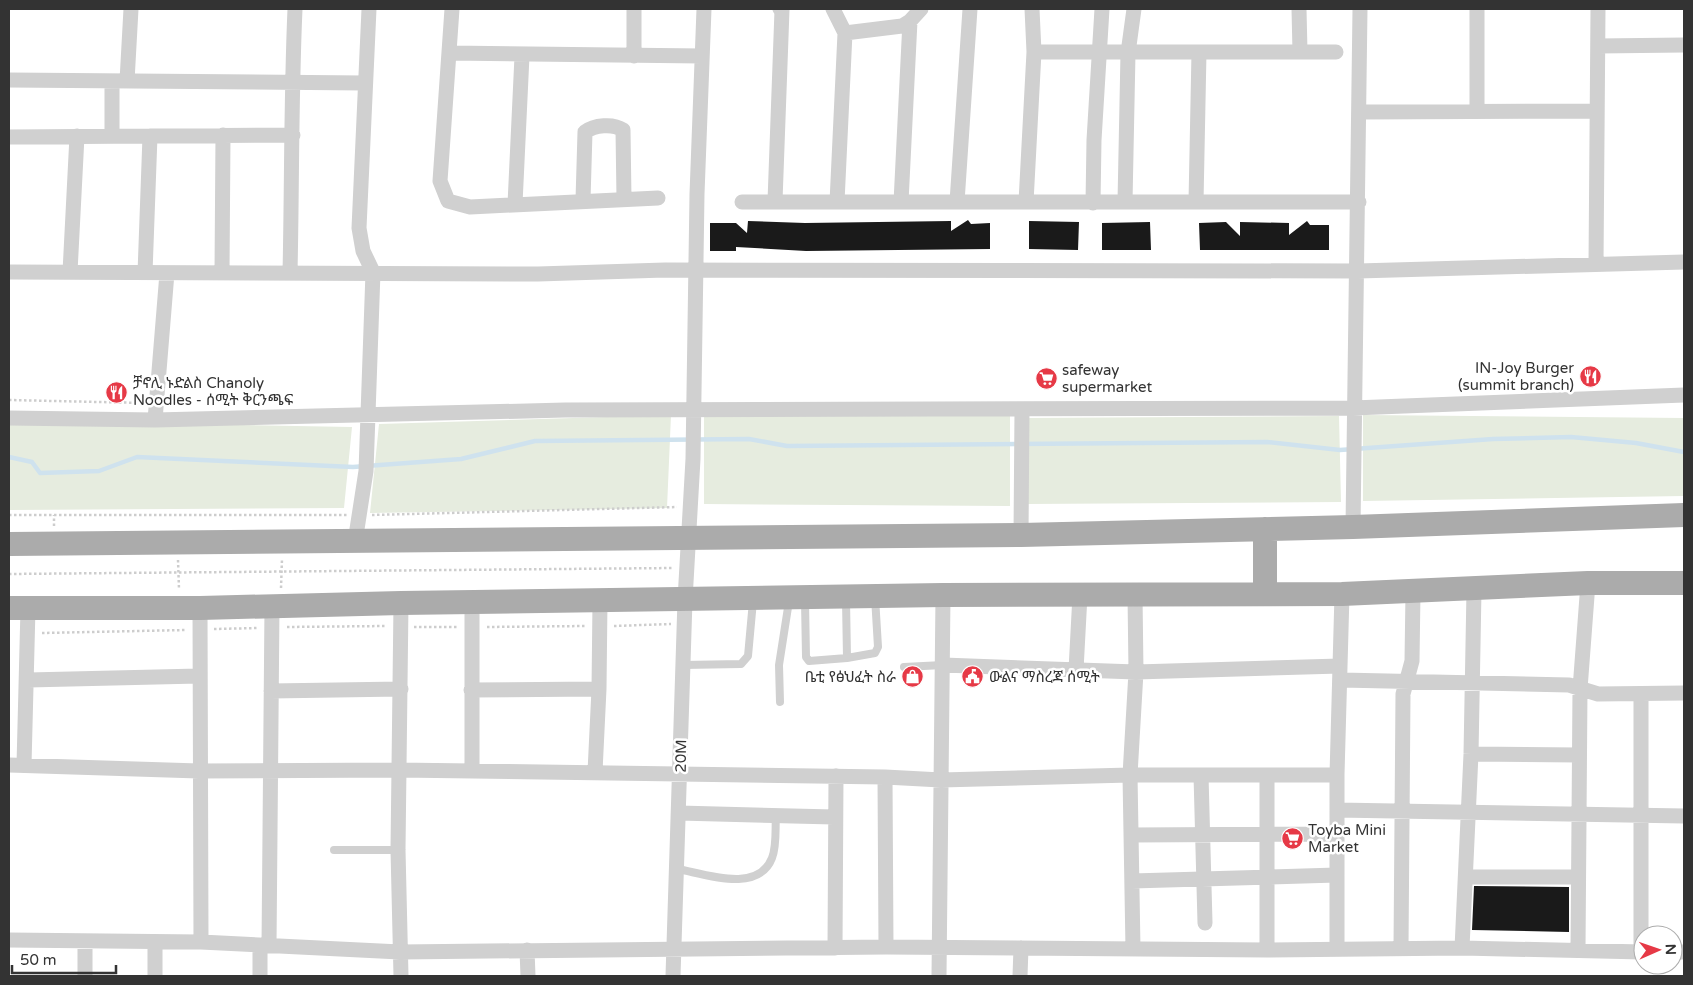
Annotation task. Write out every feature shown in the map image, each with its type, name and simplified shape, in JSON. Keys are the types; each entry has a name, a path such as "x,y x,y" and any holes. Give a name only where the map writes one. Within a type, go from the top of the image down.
{"main road":[{"path":"9,544 1021,535 1353,527 1684,515"},
{"path":"1265,529 1265,594"},
{"path":"18,608 193,616 275,613 401,603 943,596 1342,594 1474,590 1588,583 1684,583"}],"street":[{"path":"112,136 131,9"},
{"path":"290,273 293,135 291,83 295,9"},
{"path":"354,542 366,471 373,272 362,251 359,228 364,83 369,9"},
{"path":"452,9 440,181 448,201 470,207 583,200 658,198"},
{"path":"634,9 634,56"},
{"name":"20M","path":"673,976 680,813 685,600 694,459 696,271 704,9"},
{"path":"775,201 782,9"},
{"path":"833,9 845,33 836,202"},
{"path":"845,33 902,26 910,22 921,9"},
{"path":"957,202 970,9"},
{"path":"1026,202 1034,52 1032,9"},
{"path":"1094,202 1102,9"},
{"path":"1125,202 1128,53 1134,9"},
{"path":"1299,9 1300,52"},
{"path":"1353,527 1356,456 1353,408 1358,271 1360,9"},
{"path":"1477,9 1477,111"},
{"path":"1596,264 1598,9"},
{"path":"901,202 910,22"},
{"path":"1598,46 1684,45"},
{"path":"1034,52 1336,52"},
{"path":"1196,202 1199,52"},
{"path":"449,53 522,56 702,56"},
{"path":"515,204 522,56"},
{"path":"9,80 364,83"},
{"path":"1360,112 1598,111"},
{"path":"583,200 585,132 592,126 618,126 623,130 624,199"},
{"path":"222,273 223,135"},
{"path":"9,137 293,135"},
{"path":"70,272 77,136"},
{"path":"145,272 150,136"},
{"path":"742,202 1359,202"},
{"path":"9,272 538,274 696,271 1358,271 1684,262"},
{"path":"155,420 167,273"},
{"path":"9,418 155,420 565,410 1353,408 1684,395"},
{"path":"1021,535 1022,410"},
{"path":"1578,950 1577,815 1580,690 1588,583"},
{"path":"1462,948 1471,754 1474,590"},
{"path":"1400,948 1403,694 1412,661 1413,592"},
{"path":"1337,949 1337,775 1342,594"},
{"path":"1076,670 1080,595"},
{"path":"1133,949 1130,775 1136,672 1135,595"},
{"path":"939,976 943,596"},
{"path":"595,772 599,689 600,601"},
{"path":"472,602 470,690 472,771"},
{"path":"401,603 398,850 401,976"},
{"path":"18,608 28,633 24,766"},
{"path":"260,976 264,946 270,772 270,691 275,613"},
{"path":"193,616 199,676 201,942"},
{"path":"943,665 1136,672 1341,673 1407,681 1569,685 1580,690 1598,694 1684,693"},
{"path":"28,680 199,676"},
{"path":"270,691 400,689"},
{"path":"470,690 599,689"},
{"path":"1641,694 1642,925"},
{"path":"1471,754 1579,754"},
{"path":"9,765 199,771 399,770 681,773 941,780 1130,775 1337,775"},
{"path":"1201,775 1205,923"},
{"path":"1267,775 1267,950"},
{"path":"835,948 834,817 836,776"},
{"path":"885,777 886,947"},
{"path":"1337,810 1684,816"},
{"path":"680,813 834,817"},
{"path":"1131,835 1337,834"},
{"path":"1132,881 1337,875"},
{"path":"1466,878 1578,877"},
{"path":"9,940 201,942 400,952 886,947 1267,950 1462,948 1633,952"},
{"path":"85,940 85,976"},
{"path":"155,942 155,976"},
{"path":"1020,976 1021,948"},
{"path":"527,950 528,976"}],"lane":[{"path":"797,599 806,657 809,661 847,658 874,652 878,647 875,597"},
{"path":"846,598 847,658"},
{"path":"683,665 740,664 748,656 753,599"},
{"path":"780,702 779,665 797,599"},
{"path":"904,667 943,665"},
{"path":"678,869 731,878 752,877 766,868 773,856 776,815"},
{"path":"334,850 398,850"}],"path":[{"path":"9,400 185,404"},
{"path":"275,613 281,572 282,542"},
{"path":"177,543 178,572 193,616"},
{"path":"9,574 687,568"},
{"path":"28,633 193,616 275,613 401,626 685,624"}],"shaded area":[{"path":"704,414 1010,414 1010,506 704,504"},
{"path":"671,415 667,508 370,513 379,424"},
{"path":"1363,415 1684,418 1684,496 1363,501"},
{"path":"1339,416 1341,502 1026,504 1027,418"},
{"path":"9,421 352,427 344,508 9,510"}],"building":[{"path":"968,220 971,224 990,223 990,249 806,251 736,247 736,251 710,251 710,223 736,223 747,233 748,221 805,223 951,221 951,231"},
{"path":"1029,221 1079,222 1078,250 1029,249"},
{"path":"1307,221 1310,225 1329,225 1329,250 1200,250 1199,223 1226,222 1240,236 1240,222 1289,223 1289,235"},
{"path":"1150,222 1151,250 1102,250 1102,223"},
{"path":"1474,886 1569,887 1569,932 1472,930"}],"waterway":[{"path":"9,457 32,462 40,473 99,471 137,457 353,467 461,459 535,441 749,439 787,446 1267,442 1340,450 1493,439 1571,437 1636,443 1684,452"}],"place":[{"name":"IN-Joy Burger (summit branch)","path":"1590,377"},
{"name":"safeway supermarket","path":"1046,379"},
{"name":"ቻኖሊ ኑድልስ Chanoly Noodles - ሰሚት ቅርንጫፍ","path":"117,392"},
{"name":"ቤቲ የፅህፈት ስራ","path":"912,677"},
{"name":"ውልና ማስረጃ ሰሚት","path":"973,677"},
{"name":"Toyba Mini Market","path":"1292,839"}]}
